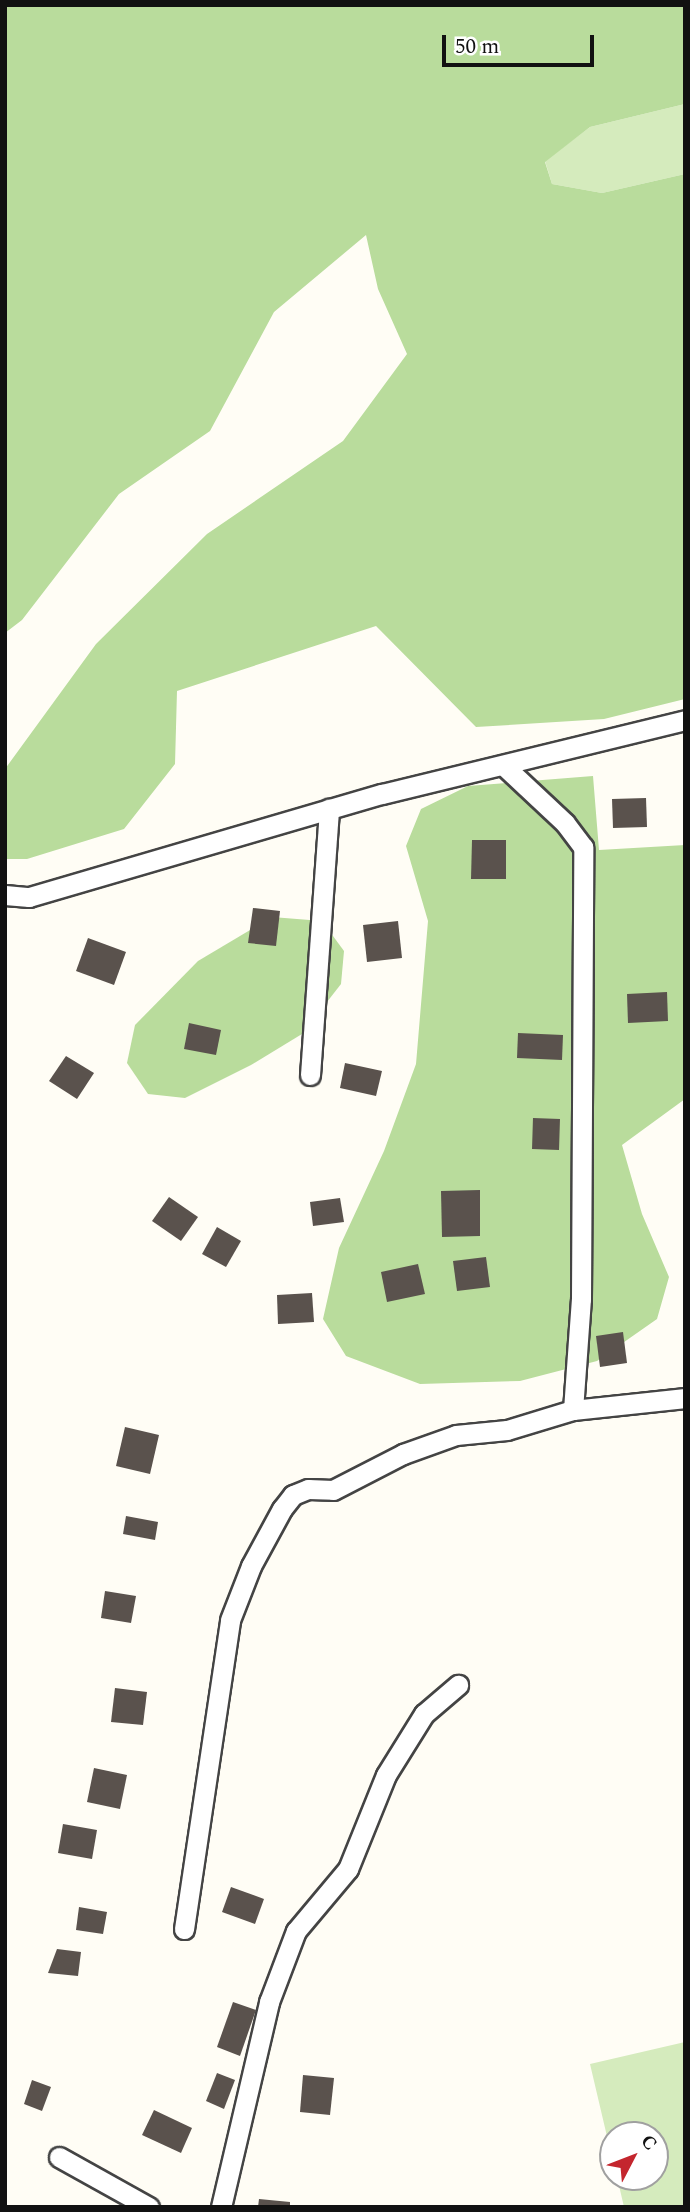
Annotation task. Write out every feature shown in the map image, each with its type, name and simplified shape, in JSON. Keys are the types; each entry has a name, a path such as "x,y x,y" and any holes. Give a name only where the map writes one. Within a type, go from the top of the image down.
{"street":[{"path":"5,895 29,897 328,809 685,720"},
{"path":"504,766 565,823 583,847 581,1299 573,1410"},
{"path":"310,1075 328,809"},
{"path":"184,1929 230,1620 251,1566 282,1509 293,1495 308,1489 333,1490 403,1454 456,1435 507,1430 573,1410 685,1398"},
{"path":"221,2207 269,2002 296,1931 348,1870 386,1775 424,1714 458,1685"},
{"path":"59,2157 149,2207"}],"green space":[{"path":"5,5 685,5 685,104 590,127 545,162 552,184 602,193 685,174 685,699 604,719 476,727 376,626 177,691 175,764 124,829 27,859 5,859 5,769 96,644 207,534 343,441 407,354 378,289 366,235 274,312 210,431 119,494 22,620 5,633"},
{"path":"685,104 685,174 602,193 552,184 545,161 590,127"},
{"path":"593,776 599,850 685,845 685,1099 622,1145 642,1214 669,1277 657,1319 597,1361 520,1381 420,1384 346,1356 323,1319 339,1248 384,1151 416,1064 428,921 406,846 421,809 468,786"},
{"path":"272,917 322,921 344,951 341,984 302,1034 251,1065 185,1098 148,1094 127,1063 135,1025 198,961"},
{"path":"685,2042 685,2207 624,2207 620,2191 669,2191 669,2121 603,2121 590,2064"}],"building":[{"path":"646,798 647,827 613,828 612,799"},
{"path":"472,840 506,840 506,879 471,879"},
{"path":"253,908 280,911 276,946 248,943"},
{"path":"398,921 402,958 367,962 363,925"},
{"path":"88,938 126,952 114,985 76,971"},
{"path":"667,992 668,1021 628,1023 627,994"},
{"path":"189,1023 221,1030 216,1055 184,1049"},
{"path":"518,1033 563,1035 562,1060 517,1058"},
{"path":"66,1056 94,1073 77,1099 49,1081"},
{"path":"345,1063 382,1071 376,1096 340,1088"},
{"path":"533,1118 560,1119 559,1150 532,1149"},
{"path":"480,1190 480,1236 442,1237 441,1191"},
{"path":"169,1197 198,1217 181,1241 152,1221"},
{"path":"340,1198 344,1222 313,1226 310,1202"},
{"path":"217,1227 241,1241 226,1267 202,1254"},
{"path":"486,1257 490,1287 457,1291 453,1261"},
{"path":"418,1264 425,1294 387,1302 381,1272"},
{"path":"312,1293 314,1322 278,1324 277,1295"},
{"path":"623,1332 627,1363 600,1367 596,1336"},
{"path":"125,1427 159,1435 150,1474 116,1466"},
{"path":"126,1516 158,1522 155,1540 123,1534"},
{"path":"105,1591 136,1596 131,1623 101,1618"},
{"path":"115,1688 147,1692 143,1725 111,1722"},
{"path":"94,1768 127,1775 120,1809 87,1802"},
{"path":"63,1824 97,1830 92,1859 58,1853"},
{"path":"231,1887 264,1899 255,1924 222,1912"},
{"path":"79,1907 107,1912 103,1934 76,1930"},
{"path":"57,1949 81,1952 78,1976 48,1973"},
{"path":"233,2002 256,2010 240,2056 217,2047"},
{"path":"217,2073 235,2080 224,2109 206,2101"},
{"path":"303,2075 334,2078 330,2115 300,2112"},
{"path":"32,2080 51,2087 42,2111 24,2104"},
{"path":"154,2110 192,2128 181,2153 142,2135"},
{"path":"259,2199 290,2202 290,2207 258,2207"}]}
